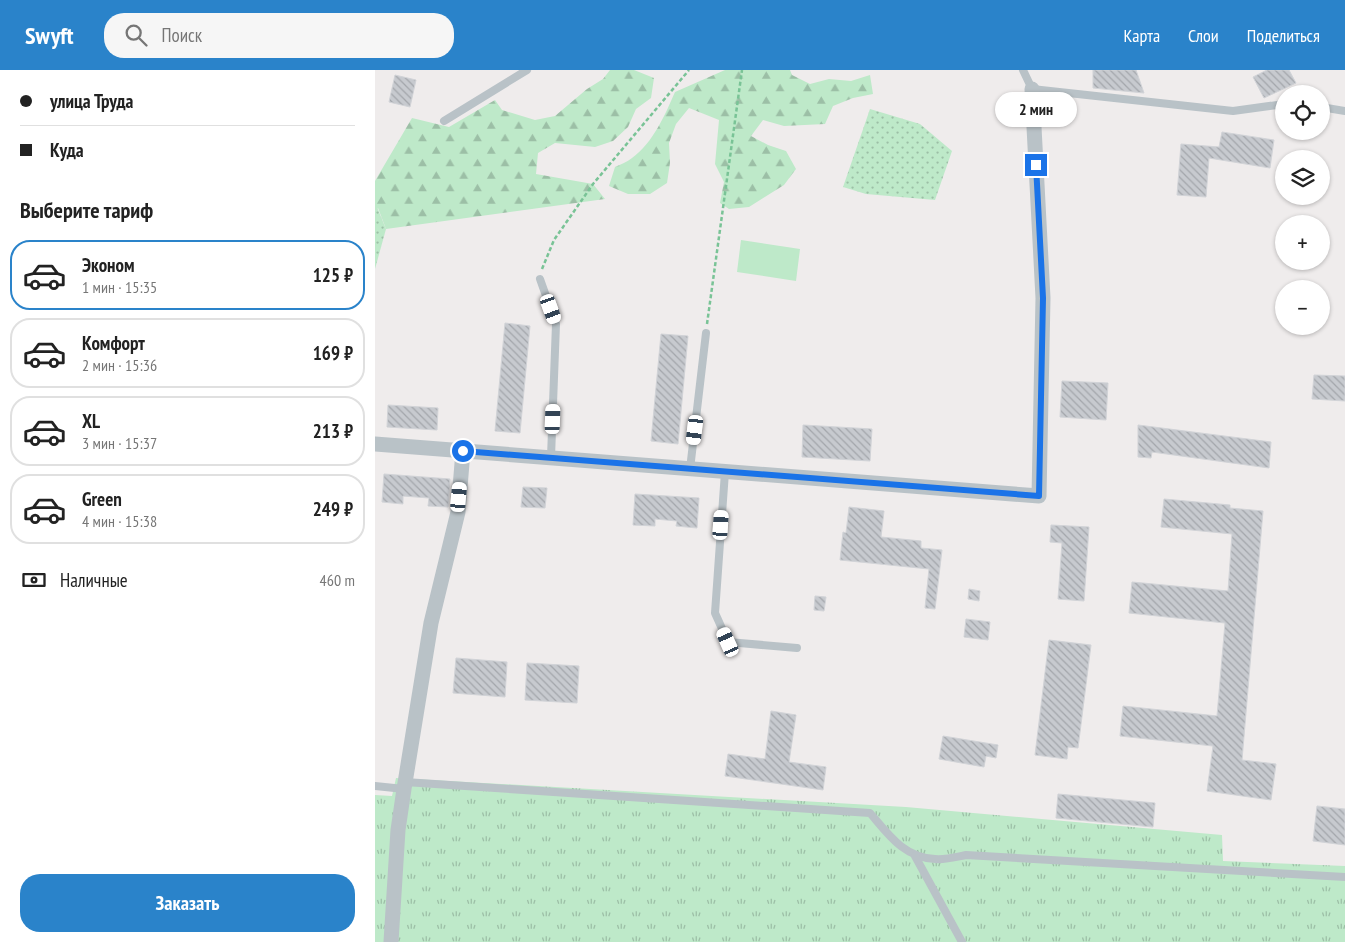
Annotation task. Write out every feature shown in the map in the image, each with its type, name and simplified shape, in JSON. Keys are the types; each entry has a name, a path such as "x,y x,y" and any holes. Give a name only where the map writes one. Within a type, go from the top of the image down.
{"street":[{"path":"375,444 1039,496 1043,298 1032,89"},
{"path":"391,942 398,830 431,622 458,512 463,451"}],"lane":[{"path":"444,121 527,70"},
{"path":"1023,70 1032,89 1233,111 1275,105"},
{"path":"1330,108 1345,111"},
{"path":"540,279 556,324 551,458"},
{"path":"690,469 706,333"},
{"path":"725,472 715,613 728,642 797,648"},
{"path":"375,786 405,786 870,813 898,846 915,856 935,860 966,855 1345,877"},
{"path":"915,856 962,942"}],"path":[{"path":"540,279 553,240 593,184 689,70"},
{"path":"706,333 742,70"}],"green space":[{"path":"610,70 634,70 654,78 651,98 636,109 628,127 613,141 595,147 555,143 538,153 536,174 593,184 605,199 386,229 378,208 375,211 375,181 412,118 449,127 495,100 502,110 535,120 555,116 587,89 603,79"},
{"path":"725,70 790,70 792,75 810,84 829,79 851,81 870,75 873,94 853,98 833,106 825,124 784,126 763,120 751,136 768,145 786,151 796,169 784,185 749,207 729,209 720,203 724,182 715,164 719,120 689,108 676,124 669,143 670,163 667,183 650,194 628,194 609,186 615,167 632,158 652,137 663,119 675,92"},
{"path":"870,109 920,124 952,151 935,200 866,194 843,187"},
{"path":"377,207 386,229 375,269 375,211"},
{"path":"741,240 800,249 796,281 737,272"},
{"path":"396,778 906,807 1222,835 1223,861 1345,866 1345,942 375,942 375,795 392,796"}],"building":[{"path":"1093,70 1136,70 1144,93 1093,88"},
{"path":"1267,70 1289,70 1296,83 1292,85 1275,85 1275,93 1264,98 1253,77"},
{"path":"395,75 416,80 410,107 389,102"},
{"path":"1222,132 1274,140 1270,168 1209,158 1206,197 1177,195 1181,144 1219,147"},
{"path":"505,323 530,326 520,433 495,431"},
{"path":"661,334 688,336 678,444 651,441"},
{"path":"1314,375 1345,376 1345,401 1312,399"},
{"path":"1062,381 1108,383 1106,420 1060,417"},
{"path":"388,405 438,408 437,430 387,427"},
{"path":"803,425 872,429 870,461 802,457"},
{"path":"1138,425 1271,442 1269,468 1152,452 1151,458 1138,457"},
{"path":"384,474 450,479 448,507 428,506 429,498 403,496 403,504 382,502"},
{"path":"523,487 547,488 545,508 521,507"},
{"path":"635,494 699,498 697,528 676,526 677,521 655,519 655,526 633,525"},
{"path":"1164,499 1230,505 1230,508 1263,511 1242,760 1276,764 1271,800 1207,791 1213,746 1120,736 1123,706 1217,716 1225,623 1129,613 1132,582 1228,591 1232,534 1161,527"},
{"path":"849,507 884,511 881,537 921,541 921,548 942,550 935,609 925,608 929,569 840,560 843,532 846,533"},
{"path":"1051,525 1089,527 1084,601 1058,599 1062,543 1050,542"},
{"path":"969,589 980,591 979,601 968,599"},
{"path":"815,596 826,597 824,611 814,610"},
{"path":"966,619 990,622 988,640 964,637"},
{"path":"1049,640 1091,645 1078,748 1068,747 1067,759 1035,755"},
{"path":"456,658 507,662 505,697 453,693"},
{"path":"527,663 579,666 577,703 525,700"},
{"path":"771,711 796,715 789,762 826,767 823,790 725,776 728,754 765,759"},
{"path":"943,736 998,745 996,758 986,756 984,767 939,759"},
{"path":"1058,794 1155,803 1153,827 1056,818"},
{"path":"1317,806 1345,809 1345,845 1313,841"}],"route":[{"path":"463,451 1039,496 1043,298 1036,165"}]}
